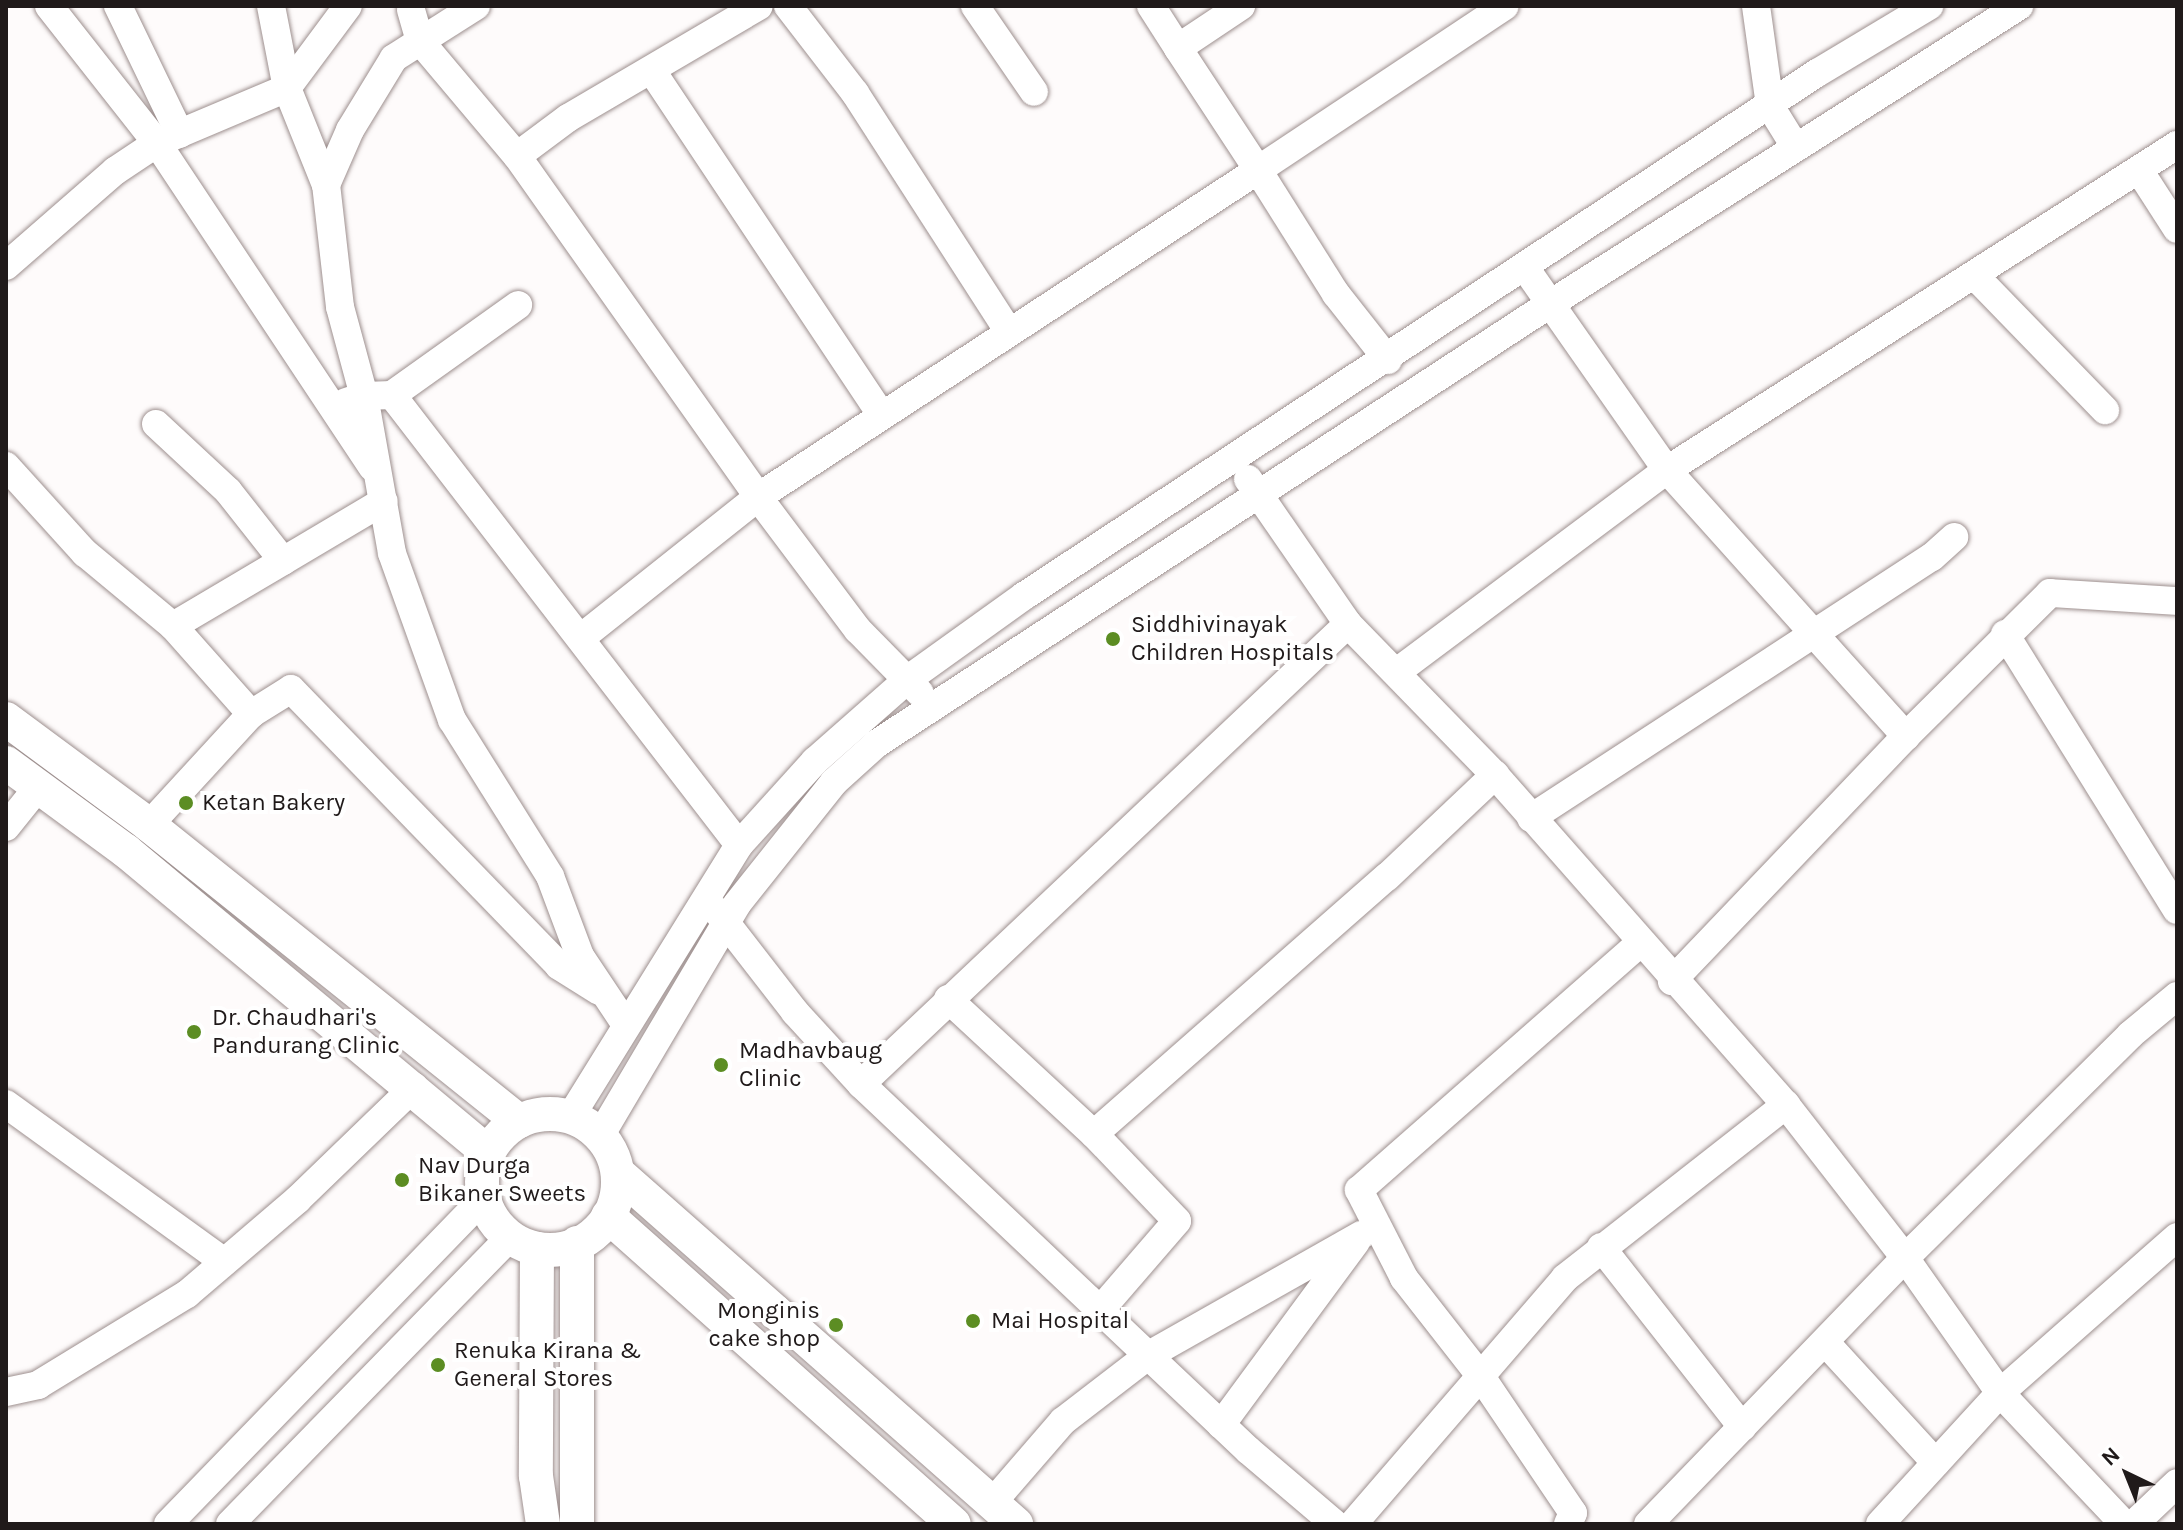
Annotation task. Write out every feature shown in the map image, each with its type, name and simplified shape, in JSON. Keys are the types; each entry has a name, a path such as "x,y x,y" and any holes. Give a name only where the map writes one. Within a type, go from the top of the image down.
{"main road":[{"path":"6,719 149,825 519,1121"},
{"path":"6,763 126,851 414,1087 488,1153"},
{"path":"618,1173 608,1216 577,1243 523,1243 487,1211 483,1166 488,1153 519,1121 548,1113 571,1116 600,1136 618,1173 1004,1514"},
{"path":"608,1216 948,1522"},
{"path":"523,1243 536,1476 543,1524"},
{"path":"577,1243 577,1524"}],"street":[{"path":"49,6 116,92 168,138"},
{"path":"118,6 168,138 383,491"},
{"path":"271,6 287,88 326,185 340,307 364,396 392,553 452,720 550,876 580,956 624,1022"},
{"path":"6,266 115,171 168,138 287,88 348,6"},
{"path":"394,58 476,6"},
{"path":"517,156 568,118 759,6"},
{"path":"788,6 855,93 1009,332"},
{"path":"975,6 1034,92"},
{"path":"1151,6 1336,294 1388,360"},
{"path":"1178,48 1241,6"},
{"path":"582,637 758,497 1505,6"},
{"path":"1756,6 1770,106 1796,148"},
{"path":"571,1116 624,1022 739,845 815,761 907,680 1024,596 1235,461 1770,106 1929,6"},
{"path":"600,1136 726,923 769,860 834,782 876,744 1550,304 2019,6"},
{"path":"326,185 350,130 394,58 412,8"},
{"path":"412,8 420,41 517,156 758,497 858,630 932,705"},
{"path":"116,92 131,36"},
{"path":"652,71 881,415"},
{"path":"1398,671 1667,470 2177,145"},
{"path":"2139,170 2177,229"},
{"path":"1526,269 1667,470 1906,736"},
{"path":"1975,276 2105,410"},
{"path":"332,406 364,396 392,395 518,305"},
{"path":"392,395 505,545 582,637 739,845"},
{"path":"156,424 228,491 283,561"},
{"path":"1235,461 1348,624 1398,671 1495,775 1639,944 1786,1105 1905,1258 2000,1393 2124,1524"},
{"path":"6,466 85,553 173,626 251,714"},
{"path":"173,626 283,561 383,491"},
{"path":"1531,818 1932,557 1954,537"},
{"path":"1672,981 2005,634 2050,593 2177,601"},
{"path":"861,1084 1348,624"},
{"path":"2005,634 2177,910"},
{"path":"149,825 251,714 291,689 559,966 607,996"},
{"path":"1094,1134 1387,877 1495,775"},
{"path":"6,827 38,787"},
{"path":"705,897 861,1084 1221,1425 1335,1524"},
{"path":"1568,1524 1573,1513 1482,1378 1368,1229 1359,1190 1639,944"},
{"path":"1648,1524 1905,1258 2130,1035 2177,996"},
{"path":"948,999 1094,1134 1177,1221 1101,1309"},
{"path":"6,1392 38,1385 187,1294 414,1087"},
{"path":"6,1104 224,1262"},
{"path":"1353,1524 1482,1378 1565,1278 1786,1105"},
{"path":"168,1524 484,1198"},
{"path":"1004,1514 1063,1421 1149,1355 1368,1229"},
{"path":"1221,1425 1368,1229"},
{"path":"1880,1524 2000,1393 2177,1237"},
{"path":"230,1524 523,1243"},
{"path":"1601,1247 1742,1427"},
{"path":"1825,1342 1936,1463"},
{"path":"2134,1524 2177,1483"}],"place":[{"name":"Siddhivinayak Children Hospitals","path":"1113,639"},
{"name":"Ketan Bakery","path":"186,803"},
{"name":"Dr. Chaudhari's Pandurang Clinic","path":"194,1032"},
{"name":"Madhavbaug Clinic","path":"721,1065"},
{"name":"Nav Durga Bikaner Sweets","path":"402,1180"},
{"name":"Mai Hospital","path":"973,1321"},
{"name":"Monginis cake shop","path":"836,1325"},
{"name":"Renuka Kirana & General Stores","path":"438,1365"}]}
